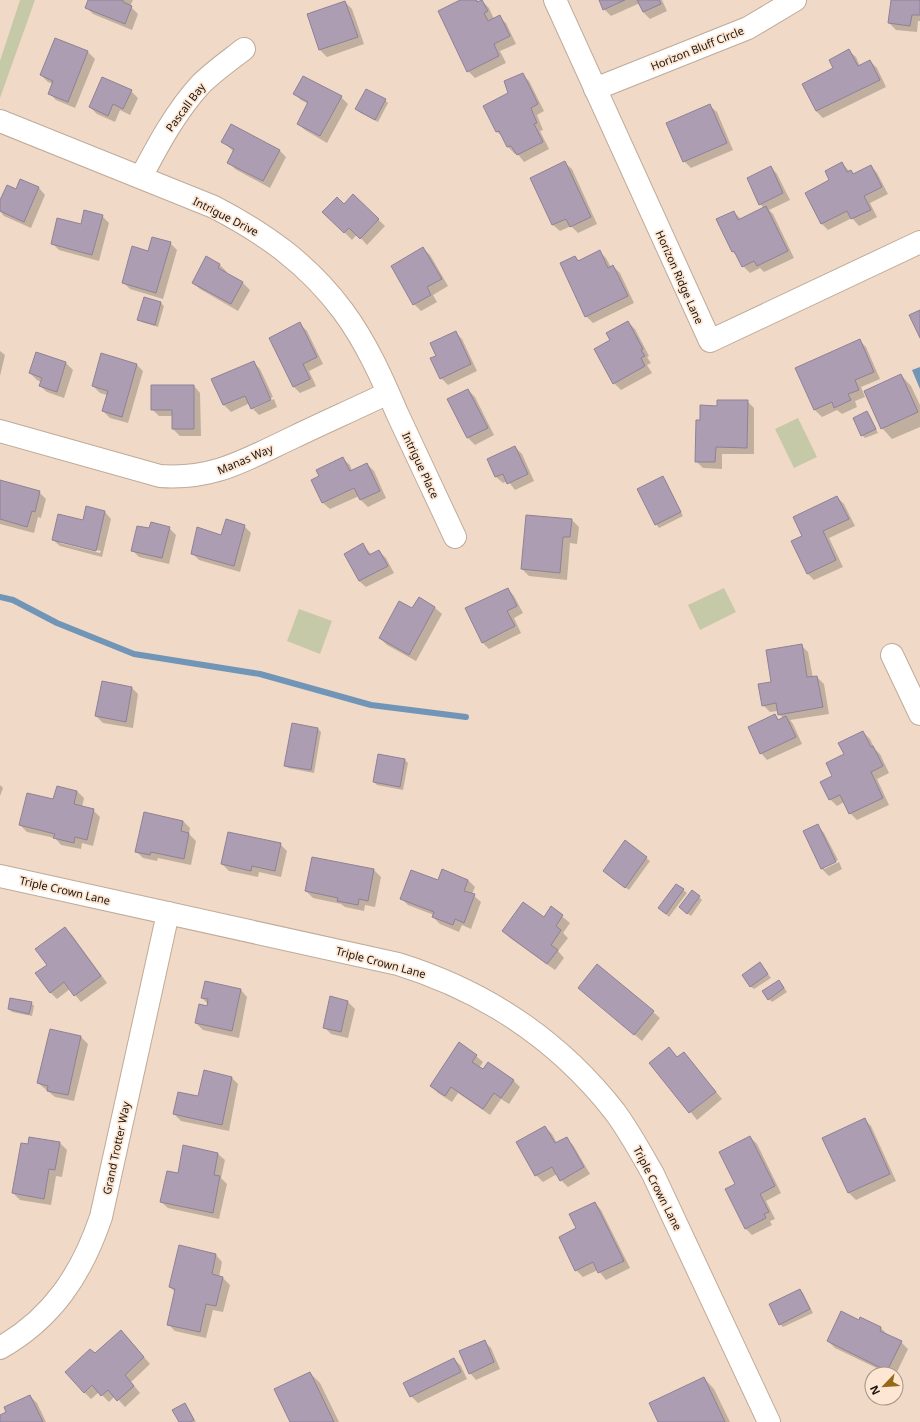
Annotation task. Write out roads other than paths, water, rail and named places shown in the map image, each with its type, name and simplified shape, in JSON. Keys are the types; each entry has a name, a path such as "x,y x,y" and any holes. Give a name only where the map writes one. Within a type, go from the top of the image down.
{"street":[{"name":"Horizon Ridge Lane","path":"555,0 710,342 920,242"},
{"name":"Horizon Bluff Circle","path":"595,89 748,28 795,0"},
{"name":"Pascall Bay","path":"141,177 162,139 186,103 206,79 244,49"},
{"name":"Intrigue Drive","path":"0,121 214,207 244,222 272,241 298,262 322,286 343,311 372,360 388,393"},
{"name":"Manas Way","path":"0,431 160,476 193,476 208,474 235,464 388,393"},
{"name":"Intrigue Place","path":"388,393 455,537"},
{"path":"892,655 920,714"},
{"name":"Triple Crown Lane","path":"0,876 168,914 372,957 422,971 446,981 479,996 510,1015 545,1040 567,1059 592,1085 615,1113 635,1142 653,1174 769,1422"},
{"name":"Grand Trotter Way","path":"0,1348 31,1326 57,1300 84,1261 93,1239 101,1217 168,914"}],"water":[{"path":"920,367 920,389 912,370"}],"waterway":[{"path":"0,597 13,600 57,623 134,654 260,674 371,705 466,717"}]}
